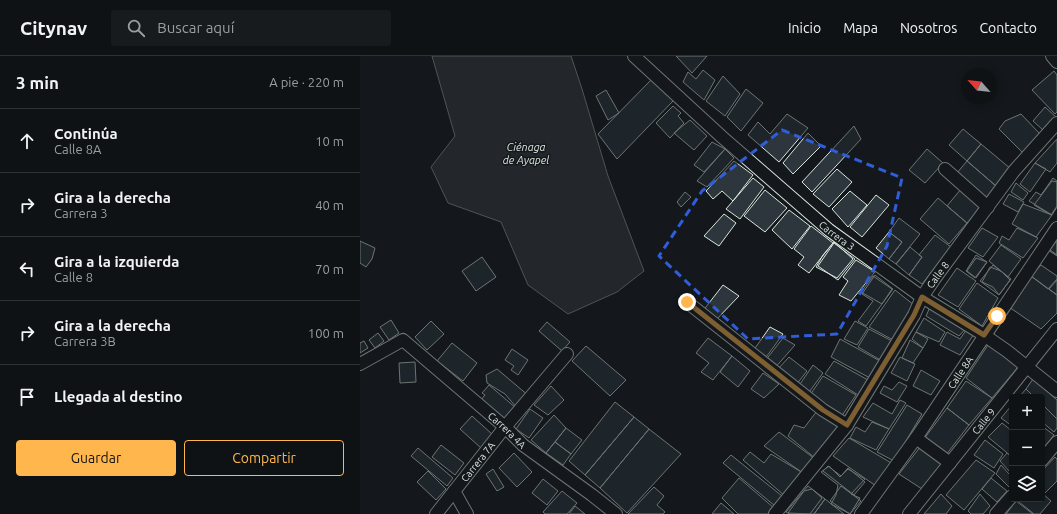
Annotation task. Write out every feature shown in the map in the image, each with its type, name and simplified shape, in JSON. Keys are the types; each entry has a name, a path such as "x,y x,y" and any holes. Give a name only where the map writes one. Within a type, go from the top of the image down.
{"street":[{"name":"Carrera 3","path":"634,56 722,137 830,230 922,297 984,335 1057,391"},
{"path":"1052,56 1057,62"},
{"name":"Calle 8","path":"775,514 847,425 914,315 922,297 1014,171 1057,123"},
{"path":"945,169 988,207"},
{"name":"Calle 8A","path":"861,514 916,438 1057,228"},
{"path":"687,302 823,410 847,425"},
{"name":"Calle 9","path":"909,514 1057,329"},
{"name":"Carrera 4A","path":"360,364 403,340 505,427 522,446 592,495 616,514"},
{"name":"Carrera 7A","path":"436,514 505,427 567,354"},
{"path":"916,438 950,463"},
{"path":"1045,456 1057,442"},
{"path":"454,491 467,514"},
{"path":"996,514 1009,499"}],"highlighted area":[{"path":"782,130 902,178 887,246 837,334 748,339 659,256 702,191"}],"water":[{"name":"Ciénaga de Ayapel","path":"432,56 571,56 608,176 644,271 617,292 568,314 528,285 501,222 448,203 431,167 455,136"}],"building":[{"path":"676,56 707,56 692,73"},
{"path":"703,70 715,80 704,100 683,82 688,72 696,79"},
{"path":"1054,71 1057,75 1057,112 1055,114 1032,90"},
{"path":"723,76 740,94 725,116 706,101"},
{"path":"651,80 664,89 674,100 617,159 598,134"},
{"path":"746,89 763,103 741,131 727,117"},
{"path":"606,90 619,113 608,120 596,96"},
{"path":"673,106 681,113 678,116 684,123 670,138 656,123"},
{"path":"1045,107 1056,117 1043,130 1033,121"},
{"path":"787,114 808,128 779,162 748,135 758,122 770,134"},
{"path":"1021,114 1040,134 1023,153 999,129 1005,121"},
{"path":"690,120 707,136 694,150 674,133"},
{"path":"854,126 861,139 812,192 802,182"},
{"path":"963,129 981,144 967,161 949,145"},
{"path":"808,133 821,146 793,174 783,163"},
{"path":"1057,139 1057,163 1050,172 1035,163"},
{"path":"712,142 725,149 704,172 694,165"},
{"path":"981,144 1011,169 996,186 967,161"},
{"path":"725,149 734,158 707,187 697,181"},
{"path":"927,149 943,163 925,183 909,170"},
{"path":"734,161 753,175 733,201 722,191 713,199 706,191"},
{"path":"967,161 996,186 986,198 957,173"},
{"path":"1035,163 1046,169 1030,192 1020,184"},
{"path":"837,169 852,182 829,207 813,194"},
{"path":"753,178 764,187 740,219 726,209"},
{"path":"1053,178 1057,181 1057,207 1052,215 1029,201 1036,192 1041,195"},
{"path":"1052,181 1057,182 1057,206 1051,215 1034,205"},
{"path":"1016,183 1028,193 1023,200 1011,192"},
{"path":"961,189 982,206 967,223 947,206"},
{"path":"765,190 787,208 765,232 744,216"},
{"path":"850,191 867,205 848,227 832,209"},
{"path":"685,192 691,197 681,207 677,202"},
{"path":"1009,194 1024,202 1018,212 1003,204"},
{"path":"876,195 889,205 862,237 850,227"},
{"path":"938,198 967,223 949,244 920,219"},
{"path":"1023,204 1052,215 1036,237 1012,224"},
{"path":"789,210 810,226 792,249 772,230"},
{"path":"724,214 736,223 719,246 704,236"},
{"path":"899,218 920,234 896,264 889,259 902,242 889,232"},
{"path":"811,226 833,243 809,273 798,265 804,257 794,249"},
{"path":"982,228 998,237 983,257 968,248"},
{"path":"1017,228 1038,238 1023,258 999,243 1002,236 1009,240"},
{"path":"889,232 902,242 889,259 876,248"},
{"path":"935,235 951,247 922,284 909,275 922,257 919,255"},
{"path":"1057,237 1057,256 1048,250"},
{"path":"1057,240 1057,255 1050,250"},
{"path":"360,241 375,248 372,259 366,267 360,263"},
{"path":"834,242 853,259 837,278 816,267 823,255"},
{"path":"834,243 855,259 838,280 818,266"},
{"path":"1001,245 1021,259 1008,277 989,261"},
{"path":"910,247 922,257 909,275 896,264"},
{"path":"976,255 987,262 975,278 966,271"},
{"path":"482,257 496,277 476,291 462,271"},
{"path":"976,258 987,262 976,278 967,271"},
{"path":"856,260 875,272 851,301 839,295 848,281 843,277"},
{"path":"993,265 1011,279 999,295 980,281"},
{"path":"1041,265 1057,276 1057,279 1048,289 1031,276"},
{"path":"990,267 1001,271 1010,280 999,295 993,287 982,282"},
{"path":"957,268 976,281 958,307 938,295"},
{"path":"875,275 893,289 866,326 858,321 873,301 862,294"},
{"path":"873,276 892,289 882,304 861,292"},
{"path":"1031,276 1057,295 1057,313 1041,329 1009,307"},
{"path":"1057,280 1057,295 1049,289"},
{"path":"977,283 998,298 982,326 959,309"},
{"path":"723,285 739,296 715,321 702,312"},
{"path":"895,290 914,305 893,340 869,327"},
{"path":"930,307 966,328 959,336 926,316"},
{"path":"924,318 945,332 939,342 916,332"},
{"path":"391,320 399,333 389,340 380,327"},
{"path":"431,321 444,334 427,350 415,337"},
{"path":"855,321 868,328 857,345 844,339"},
{"path":"547,322 570,342 562,351 539,331"},
{"path":"770,327 783,334 764,360 753,351"},
{"path":"869,329 892,341 882,361 858,347"},
{"path":"967,329 974,334 960,355 940,345 947,332 960,339"},
{"path":"916,332 928,339 923,348 912,339"},
{"path":"378,333 384,341 375,348 369,340"},
{"path":"708,338 732,356 713,380 701,372 709,363 696,353"},
{"path":"783,338 795,345 774,369 765,361"},
{"path":"840,339 880,361 870,378 831,357"},
{"path":"910,340 923,348 913,363 902,358"},
{"path":"364,341 368,348 360,353 360,343"},
{"path":"990,342 1019,366 992,398 966,378"},
{"path":"452,343 477,363 463,381 437,361"},
{"path":"586,346 626,380 610,396 572,361"},
{"path":"512,349 528,360 518,375 511,370 514,366 505,360"},
{"path":"732,356 750,371 738,387 720,372"},
{"path":"789,357 807,371 796,385 777,370"},
{"path":"900,357 915,364 907,381 891,373"},
{"path":"834,361 868,380 858,395 825,374"},
{"path":"415,362 416,382 400,383 399,363"},
{"path":"813,365 823,373 807,395 798,387"},
{"path":"497,369 529,396 517,408 505,394 487,383 486,375"},
{"path":"921,370 940,381 931,395 913,386"},
{"path":"763,373 779,384 764,398 751,389"},
{"path":"823,376 856,395 841,417 810,395"},
{"path":"1033,379 1057,400 1057,419 1045,407 1045,394 1031,394 1026,389"},
{"path":"966,381 992,398 969,425 947,408"},
{"path":"899,382 907,386 897,402 880,393 884,386 892,390"},
{"path":"489,385 516,408 504,422 480,401 485,395 482,393"},
{"path":"551,386 564,400 548,415 534,405"},
{"path":"1026,389 1031,394 1022,394"},
{"path":"900,400 906,403 889,429 863,417 873,403 892,414"},
{"path":"615,402 634,417 585,475 569,461"},
{"path":"907,405 922,414 894,461 877,452"},
{"path":"1045,407 1057,419 1057,428 1054,432 1045,424"},
{"path":"947,408 969,425 946,455 924,439"},
{"path":"530,409 543,418 529,438 516,429"},
{"path":"1009,409 1009,424 1001,418"},
{"path":"817,411 839,426 815,458 788,436 794,425 804,428"},
{"path":"554,415 566,428 546,453 531,440"},
{"path":"472,416 493,435 481,448 460,429"},
{"path":"634,417 649,429 600,488 585,475"},
{"path":"872,422 889,429 876,450 850,438 856,427 865,432"},
{"path":"1002,423 1009,429 1009,454 988,437"},
{"path":"566,428 582,440 571,454 555,442"},
{"path":"1045,428 1054,435 1045,446"},
{"path":"649,429 681,454 627,513 600,488"},
{"path":"779,432 815,459 803,473 764,446"},
{"path":"849,438 893,464 876,486 833,456"},
{"path":"985,440 1003,454 994,468 974,455"},
{"path":"555,442 571,454 563,465 546,453"},
{"path":"441,445 464,463 455,475 432,457"},
{"path":"921,446 943,462 922,489 899,474"},
{"path":"418,448 453,478 447,486 411,456"},
{"path":"750,452 764,463 771,454 803,473 785,496 743,460"},
{"path":"514,453 532,472 517,487 499,468"},
{"path":"1007,453 1009,455 1009,471 1000,461"},
{"path":"731,455 782,496 775,506 723,463"},
{"path":"1055,457 1057,459 1057,481 1045,493 1045,468"},
{"path":"976,460 995,473 964,510 946,495"},
{"path":"1001,465 1009,474 1009,487 996,474"},
{"path":"828,466 841,476 848,468 865,482 854,495 823,471"},
{"path":"829,466 840,477 848,469 865,479 851,494 860,498 850,514 831,504 836,495 838,485 821,472"},
{"path":"493,469 504,487 497,491 486,474"},
{"path":"428,471 446,489 436,500 417,482"},
{"path":"739,478 774,508 768,514 738,514 722,498"},
{"path":"991,478 1007,491 997,502 982,489"},
{"path":"543,479 558,491 547,505 532,493"},
{"path":"808,486 825,499 814,514 789,514 786,512"},
{"path":"841,486 861,501 850,514 830,501"},
{"path":"654,487 664,496 657,505 665,512 663,514 628,514"},
{"path":"812,489 822,498 810,514 788,513 804,491"},
{"path":"562,491 577,503 567,514 545,514 543,512"},
{"path":"941,494 952,506 946,514 924,514"},
{"path":"980,494 990,506 983,514 971,514 968,511"},
{"path":"1045,496 1051,501 1040,514 1034,514 1019,502 1045,502"},
{"path":"825,499 844,514 814,514"},
{"path":"1015,502 1017,502 1033,514 1006,514"},
{"path":"721,503 734,514 712,514"},
{"path":"575,506 585,514 569,514"}],"route":[{"path":"687,302 823,410 847,425 914,315 922,297 984,335 997,316"}]}
